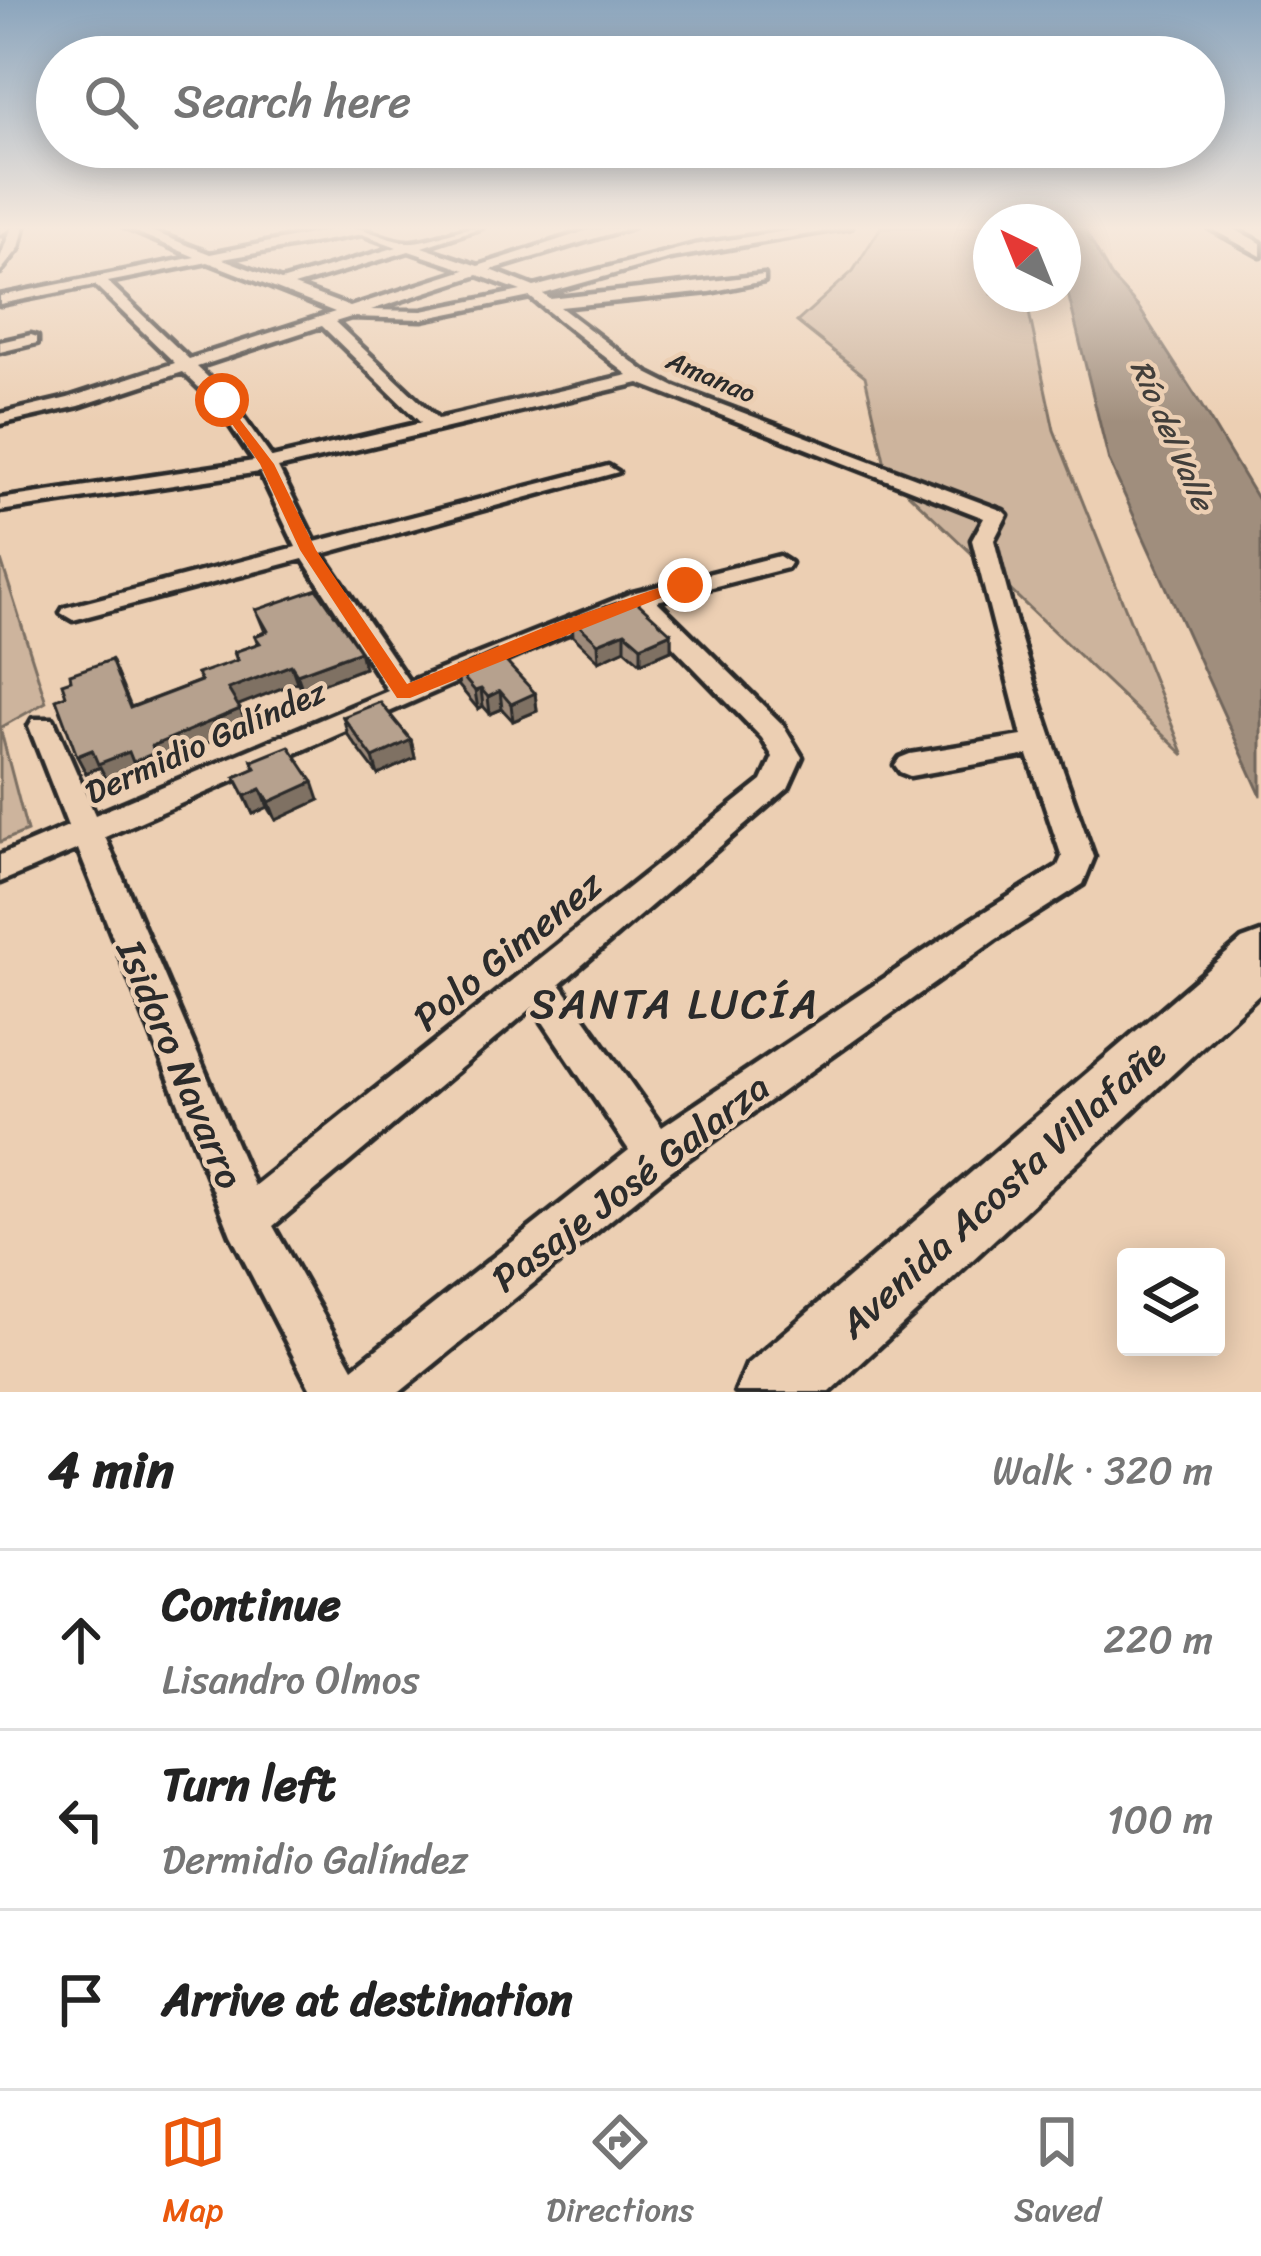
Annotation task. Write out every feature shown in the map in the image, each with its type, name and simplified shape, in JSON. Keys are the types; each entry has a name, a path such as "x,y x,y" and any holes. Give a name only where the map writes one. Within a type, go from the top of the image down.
{"main road":[{"name":"Avenida Acosta Villafañe","path":"773,1392 1246,970"}],"street":[{"path":"0,300 42,292"},
{"path":"110,292 222,400 267,464 308,550 404,693"},
{"path":"299,292 349,312 387,318 535,292"},
{"path":"0,419 74,402 411,292"},
{"path":"545,304 668,292"},
{"name":"Amanao","path":"531,293 641,377 728,416 846,454 996,515"},
{"path":"324,320 433,425"},
{"path":"0,347 31,340"},
{"path":"0,505 267,464 641,377"},
{"path":"73,614 608,472"},
{"name":"Pasaje José Galarza","path":"361,1392 657,1155 908,980 1071,874 1078,857 1015,676 982,541 996,515"},
{"name":"Dermidio Galíndez","path":"0,869 404,693 640,598 779,563"},
{"name":"Polo Gimenez","path":"246,1220 772,788 788,757 772,731 640,598"},
{"name":"Isidoro Navarro","path":"43,726 246,1220 339,1392"},
{"path":"910,765 1038,743"},
{"path":"536,980 657,1155"}],"shaded area":[{"path":"830,292 973,292 973,312 1029,312 1054,430 1184,755 887,473 865,376 797,322"},
{"path":"0,557 46,702 0,728"},
{"path":"0,728 27,831 0,842"}],"water":[{"name":"Río del Valle","path":"1081,292 1125,292 1139,308 1261,505 1261,796 1109,461 1073,312 1081,312"}],"building":[{"path":"317,589 360,651 297,674 291,665 228,689 240,709 152,746 155,753 133,762 129,752 98,764 92,750 77,756 56,699 66,695 62,683 71,680 70,674 111,660 130,708 201,681 197,674 238,660 234,652 260,643 255,636 268,631 256,610"},
{"path":"622,601 637,602 671,633 641,646 625,632 598,643 572,619"},
{"path":"496,651 535,693 511,704 500,691 488,697 481,689 475,691 456,669"},
{"path":"380,702 411,740 373,758 343,717"},
{"path":"289,746 313,782 269,802 261,789 245,796 235,777 256,768 252,761"}],"district":[{"name":"SANTA LUCÍA","path":"675,1003"}],"route":[{"path":"222,400 267,464 308,550 404,693 557,629 685,585"}]}
